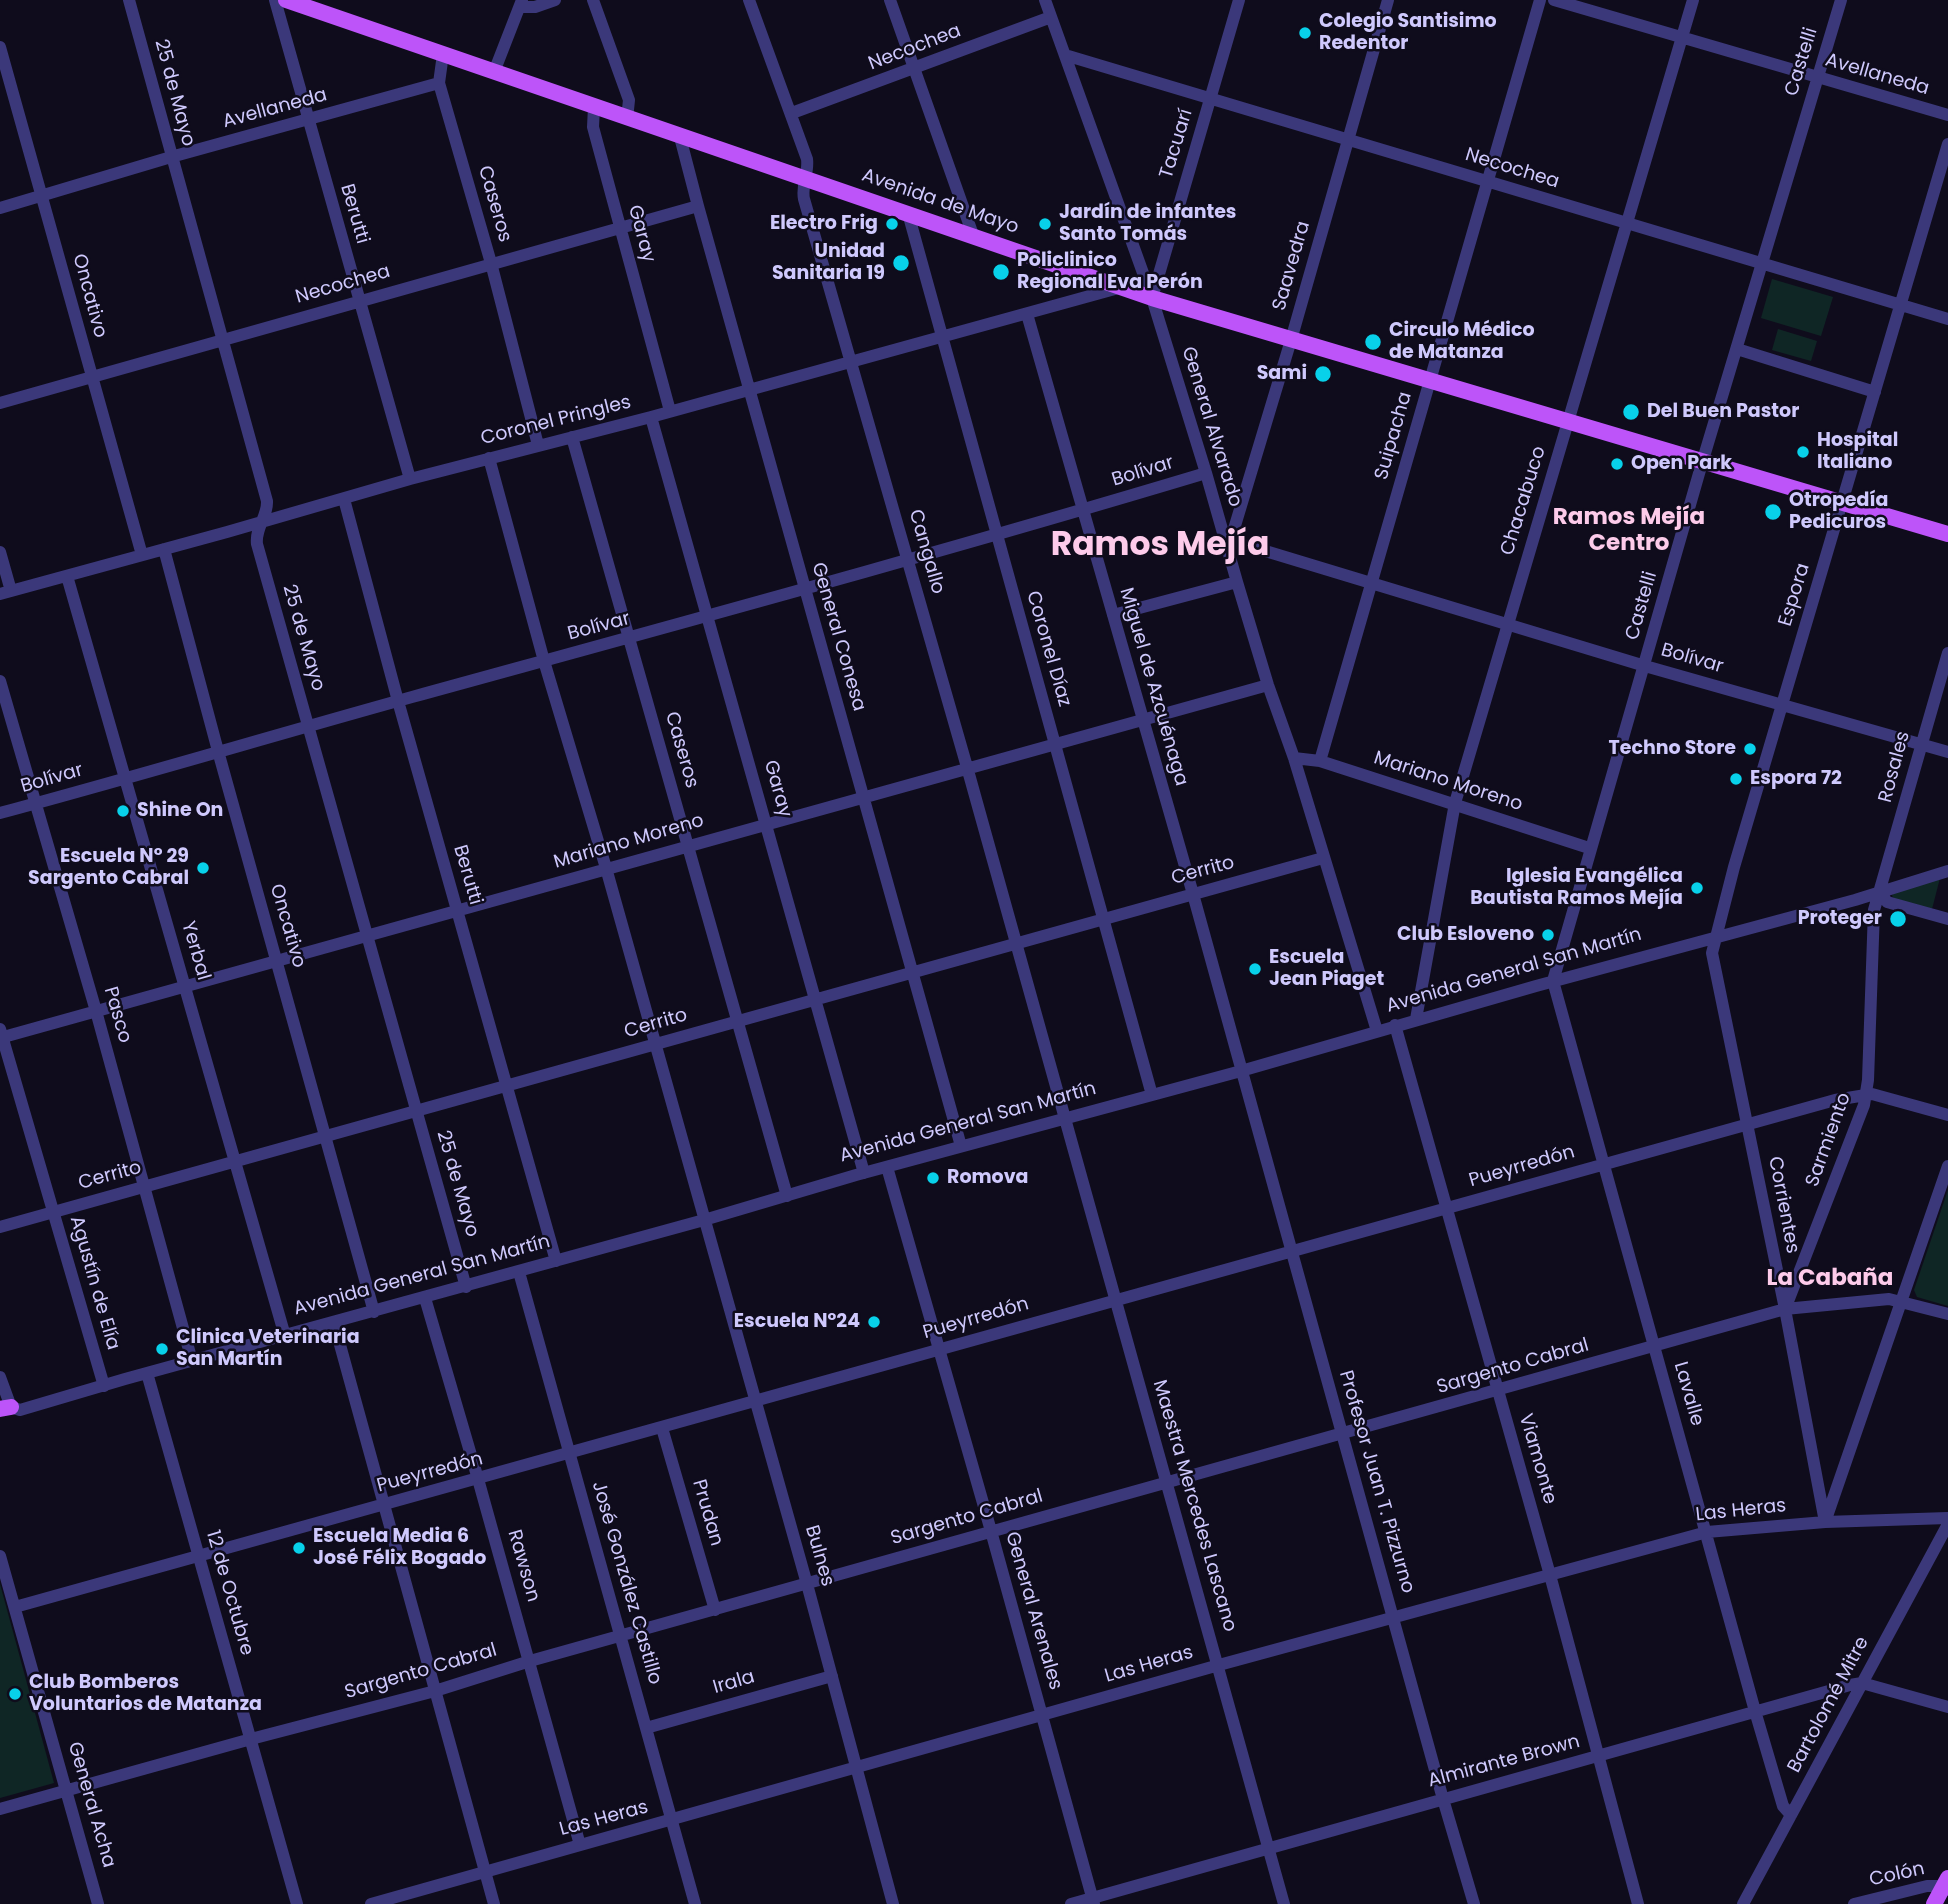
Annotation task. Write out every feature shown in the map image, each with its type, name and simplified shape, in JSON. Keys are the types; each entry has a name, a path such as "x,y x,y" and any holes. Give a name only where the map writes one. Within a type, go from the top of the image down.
{"main road":[{"name":"Avenida de Mayo","path":"286,0 1152,298 1948,534"},
{"path":"1934,1904 1946,1885"}],"street":[{"name":"25 de Mayo","path":"129,0 267,501 266,515 257,531 257,544 466,1287"},
{"name":"Berutti","path":"275,0 410,479"},
{"path":"494,72 521,3 535,7 555,0"},
{"path":"593,0 629,100 627,119"},
{"name":"Cangallo","path":"749,0 807,159 804,199 852,360 1065,1118"},
{"path":"890,0 973,235"},
{"name":"General Alvarado","path":"1045,0 1152,298 1268,685 1294,758 1377,1031"},
{"name":"Tacuarí","path":"1152,298 1240,0"},
{"name":"Saavedra","path":"1225,540 1234,529 1388,0"},
{"name":"Suipacha","path":"1320,761 1540,0"},
{"name":"Avellaneda","path":"1554,0 1948,115"},
{"name":"Chacabuco","path":"1416,1019 1455,803 1693,0"},
{"name":"Castelli","path":"1553,981 1702,463 1840,0"},
{"name":"Necochea","path":"792,114 1051,16"},
{"name":"Oncativo","path":"0,47 142,555"},
{"name":"Caseros","path":"443,54 439,83 491,263 538,445"},
{"name":"Necochea","path":"1065,55 1948,318"},
{"name":"Avellaneda","path":"0,208 439,83"},
{"name":"Garay","path":"594,107 593,127 670,411"},
{"name":"General Conesa","path":"680,137 961,1146"},
{"name":"Espora","path":"1714,937 1948,144"},
{"name":"Necochea","path":"0,403 698,206"},
{"name":"Coronel Díaz","path":"908,214 1152,1095"},
{"name":"Coronel Pringles","path":"5,593 410,479 651,417 1122,287"},
{"name":"Miguel de Azcuénaga","path":"1027,314 1241,1071"},
{"path":"1737,349 1875,392"},
{"name":"Garay","path":"651,417 864,1173"},
{"name":"Caseros","path":"572,437 787,1196"},
{"name":"Bulnes","path":"489,458 544,661 606,868 807,1584 893,1904"},
{"name":"Bolívar","path":"0,813 996,536 1206,473"},
{"name":"Berutti","path":"344,499 398,701 556,1261"},
{"name":"Bolívar","path":"1225,540 1645,666 1948,752"},
{"name":"Oncativo","path":"164,550 374,1312"},
{"path":"0,552 5,593"},
{"name":"Yerbal","path":"67,576 285,1336"},
{"path":"1112,615 1237,582"},
{"name":"Rosales","path":"1881,892 1948,653"},
{"name":"Pasco","path":"0,681 96,1011 192,1361"},
{"name":"Mariano Moreno","path":"1,1035 96,1011 1268,685"},
{"name":"Mariano Moreno","path":"1294,758 1320,761 1590,848"},
{"name":"Cerrito","path":"0,1227 1323,858"},
{"name":"Avenida General San Martín","path":"5,1408 20,1410 466,1287 864,1173 1241,1071 1416,1019 1881,892 1948,871"},
{"path":"1881,892 1887,902 1948,919"},
{"name":"Sarmiento","path":"1785,1309 1861,1116 1866,1094 1874,910 1881,892"},
{"name":"Corrientes","path":"1714,937 1712,953 1785,1309 1825,1522"},
{"name":"Lavalle","path":"1553,981 1755,1711 1783,1807 1791,1815"},
{"name":"Viamonte","path":"1395,1025 1550,1575 1638,1904"},
{"name":"Agustín de Elía","path":"1,1035 104,1386"},
{"name":"Profesor Juan T. Pizzurno","path":"1241,1071 1474,1904"},
{"name":"Pueyrredón","path":"15,1607 1835,1100 1866,1094 1948,1115"},
{"name":"Maestra Mercedes Lascano","path":"1065,1118 1284,1904"},
{"path":"1825,1522 1948,1166"},
{"name":"General Arenales","path":"887,1167 1043,1715 1093,1901"},
{"name":"José González Castillo","path":"519,1272 695,1904"},
{"name":"Rawson","path":"425,1298 580,1845"},
{"name":"Sargento Cabral","path":"0,1809 435,1691 530,1661 1497,1392 1785,1309 1889,1299 1948,1314"},
{"path":"334,1323 494,1904"},
{"name":"12 de Octubre","path":"148,1373 297,1904"},
{"path":"0,1377 5,1408"},
{"name":"Prudan","path":"662,1428 715,1609"},
{"name":"Las Heras","path":"371,1904 1219,1665 1707,1532 1825,1522 1948,1518"},
{"name":"Bartolomé Mitre","path":"1743,1904 1948,1524"},
{"name":"General Acha","path":"0,1556 98,1904"},
{"name":"Irala","path":"646,1728 832,1676"},
{"path":"1862,1683 1948,1707"},
{"name":"Almirante Brown","path":"1071,1904 1093,1901 1269,1846 1862,1683"},
{"name":"Colón","path":"1854,1904 1927,1886 1946,1885"}],"green space":[{"path":"1772,279 1833,297 1821,336 1761,318"},
{"path":"1778,329 1817,341 1811,361 1772,350"},
{"path":"1940,878 1932,909 1892,896 1893,892"},
{"path":"1948,1190 1948,1306 1917,1297 1914,1290"},
{"name":"Club Bomberos Voluntarios de Matanza","path":"0,1584 54,1783 0,1798"}],"place":[{"name":"Colegio Santisimo Redentor","path":"1305,33"},
{"name":"Electro Frig","path":"892,224"},
{"name":"Jardín de infantes Santo Tomás","path":"1045,224"},
{"name":"Unidad Sanitaria 19","path":"901,263"},
{"name":"Policlinico Regional Eva Perón","path":"1001,272"},
{"name":"Circulo Médico de Matanza","path":"1373,342"},
{"name":"Sami","path":"1323,374"},
{"name":"Del Buen Pastor","path":"1631,412"},
{"name":"Hospital Italiano","path":"1803,452"},
{"name":"Open Park","path":"1617,464"},
{"name":"Otropedía Pedicuros","path":"1773,512"},
{"name":"Techno Store","path":"1750,749"},
{"name":"Espora 72","path":"1736,779"},
{"name":"Shine On","path":"123,811"},
{"name":"Escuela N° 29 Sargento Cabral","path":"203,868"},
{"name":"Iglesia Evangélica Bautista Ramos Mejía","path":"1697,888"},
{"name":"Proteger","path":"1898,919"},
{"name":"Club Esloveno","path":"1548,935"},
{"name":"Escuela Jean Piaget","path":"1255,969"},
{"name":"Romova","path":"933,1178"},
{"name":"Escuela N°24","path":"874,1322"},
{"name":"Clinica Veterinaria San Martín","path":"162,1349"},
{"name":"Escuela Media 6 José Félix Bogado","path":"299,1548"},
{"name":"Club Bomberos Voluntarios de Matanza","path":"15,1694"}],"district":[{"name":"Ramos Mejía Centro","path":"1629,531"},
{"name":"Ramos Mejía","path":"1160,547"},
{"name":"La Cabaña","path":"1830,1279"}]}
